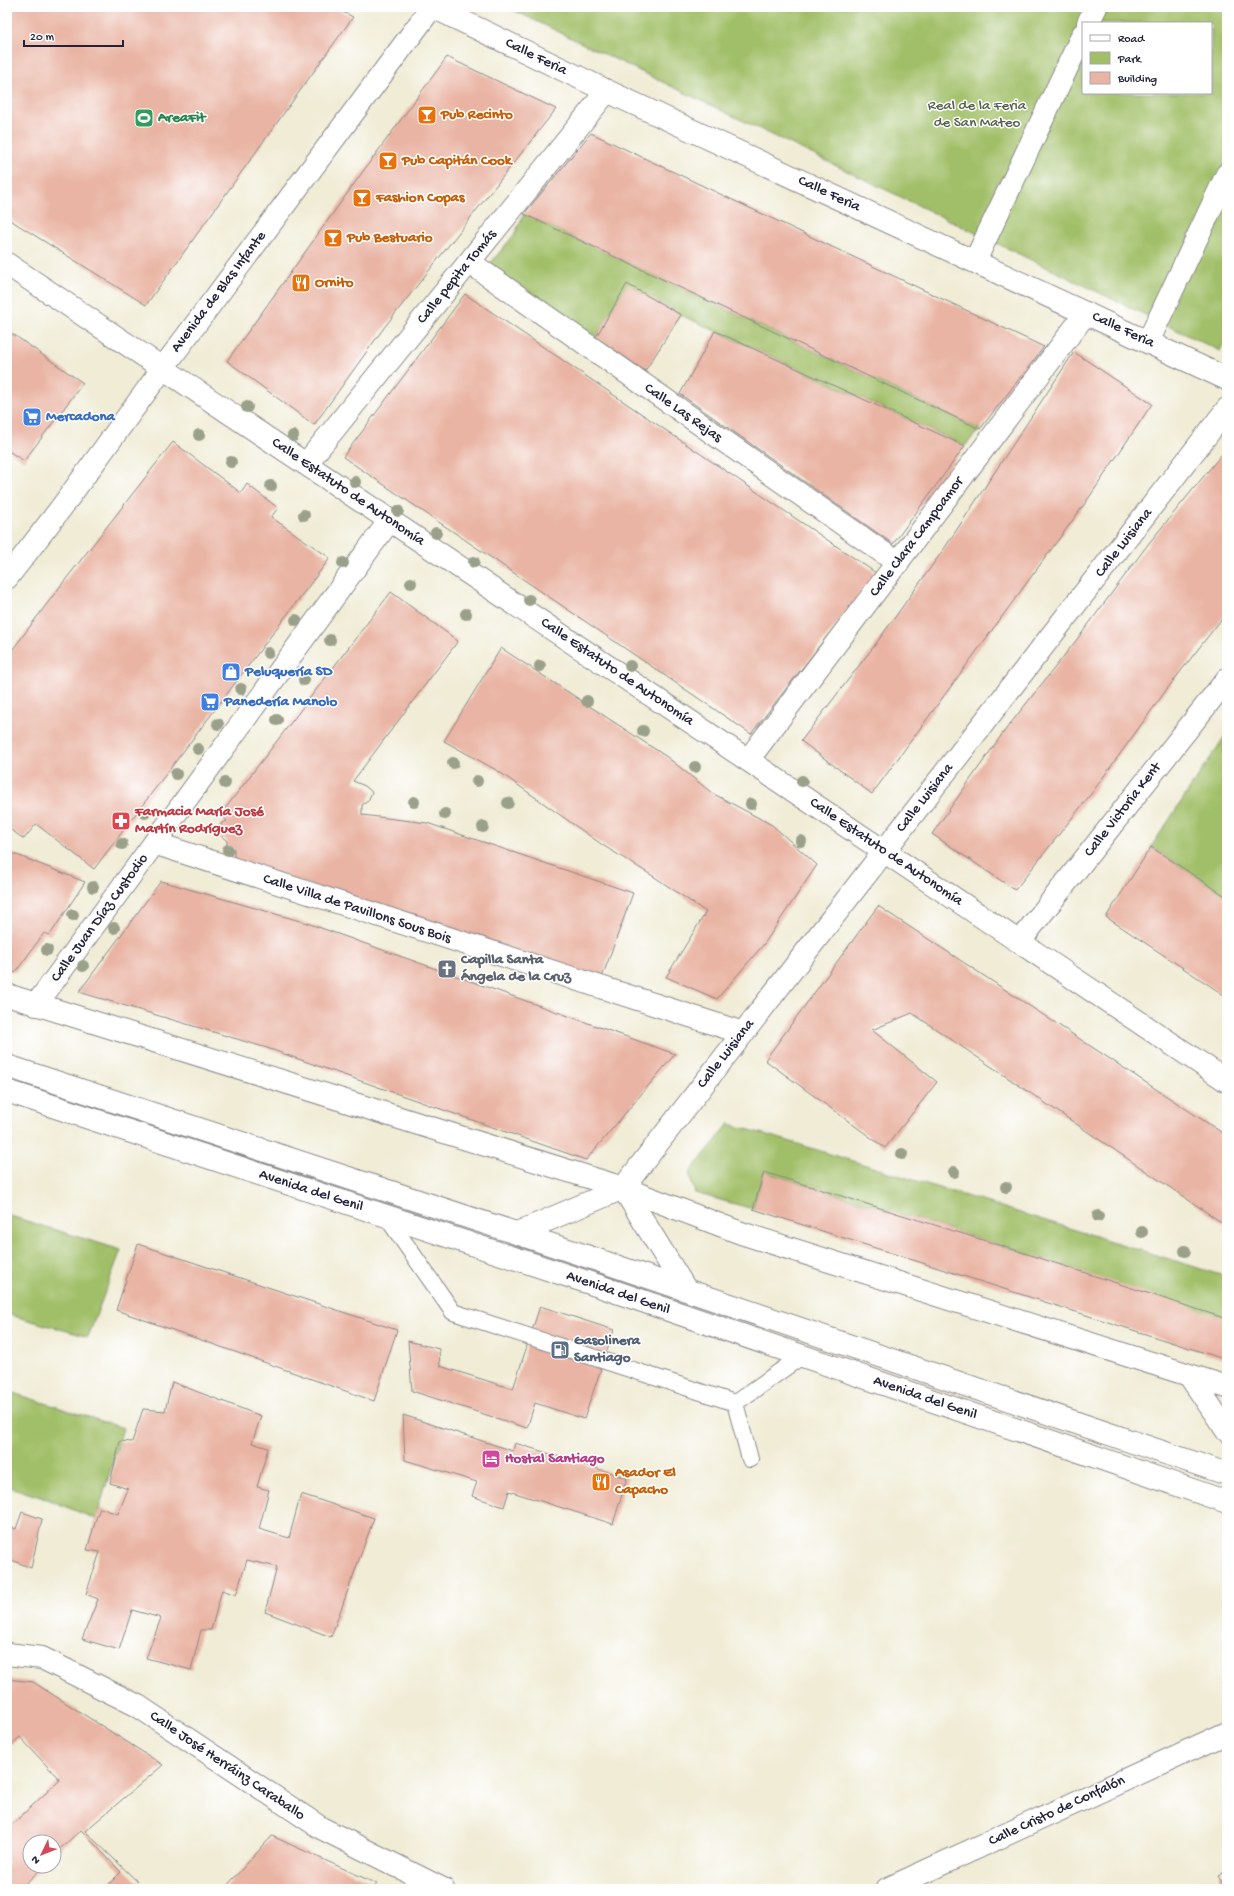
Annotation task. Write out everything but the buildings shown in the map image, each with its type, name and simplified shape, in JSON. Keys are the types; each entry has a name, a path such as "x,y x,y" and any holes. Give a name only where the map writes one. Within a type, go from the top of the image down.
{"street":[{"name":"Calle Feria","path":"432,7 466,14 607,91 1227,379"},
{"name":"Avenida de Blas Infante","path":"7,578 61,508 163,368 432,7"},
{"path":"1088,22 1096,7"},
{"path":"975,261 1082,36"},
{"name":"Calle pepita Tomás","path":"306,464 607,91"},
{"path":"1148,342 1227,174"},
{"name":"Calle Las Rejas","path":"469,262 898,563"},
{"name":"Calle Estatuto de Autonomía","path":"7,264 885,850 1227,1081"},
{"name":"Calle Clara Campoamor","path":"748,760 1086,313"},
{"name":"Calle Luisiana","path":"517,1233 623,1188 1227,410"},
{"name":"Calle Juan Díaz Custodio","path":"36,1005 390,520"},
{"name":"Calle Victoria Kent","path":"1020,941 1227,679"},
{"name":"Calle Villa de Pavillons Sous Bois","path":"154,843 743,1033"},
{"path":"7,995 623,1188 741,1233 1227,1387"},
{"name":"Avenida del Genil","path":"7,1066 517,1233 1227,1474"},
{"name":"Avenida del Genil","path":"7,1091 599,1286 1227,1502"},
{"path":"623,1188 686,1290"},
{"path":"1189,1375 1227,1431"},
{"name":"Calle José Herráinz Caraballo","path":"7,1654 42,1658 138,1706 321,1828 443,1889"},
{"name":"Calle Cristo de Confalón","path":"887,1889 1227,1733"}],"lane":[{"path":"386,1216 452,1312 734,1404"},
{"path":"734,1404 802,1356"},
{"path":"734,1404 750,1459"}],"green space":[{"name":"Real de la Feria de San Mateo","path":"507,7 1227,7 1227,336 1220,351"},
{"path":"524,214 980,429 965,446 681,315 627,285 596,337 489,265 514,235"},
{"path":"1227,733 1227,897 1151,847"},
{"path":"729,1124 1227,1277 1227,1321 1015,1250 764,1172 753,1209 695,1193 689,1173"},
{"path":"7,1215 121,1250 88,1337 7,1314"},
{"path":"7,1391 123,1428 96,1519 49,1500 7,1486"}],"place":[{"name":"Pub Recinto","path":"427,115"},
{"name":"AreaFit","path":"144,118"},
{"name":"Pub Capitán Cook","path":"388,161"},
{"name":"Fashion Copas","path":"362,198"},
{"name":"Pub Bestuario","path":"333,238"},
{"name":"Ornito","path":"301,283"},
{"name":"Mercadona","path":"32,417"},
{"name":"Peluquería SD","path":"231,672"},
{"name":"Panedería Manolo","path":"210,702"},
{"name":"Farmacia María José Martín Rodríguez","path":"121,821"},
{"name":"Capilla Santa Ángela de la Cruz","path":"447,969"},
{"name":"Gasolinera Santiago","path":"560,1350"},
{"name":"Hostal Santiago","path":"491,1459"},
{"name":"Asador El Capacho","path":"601,1482"}]}
